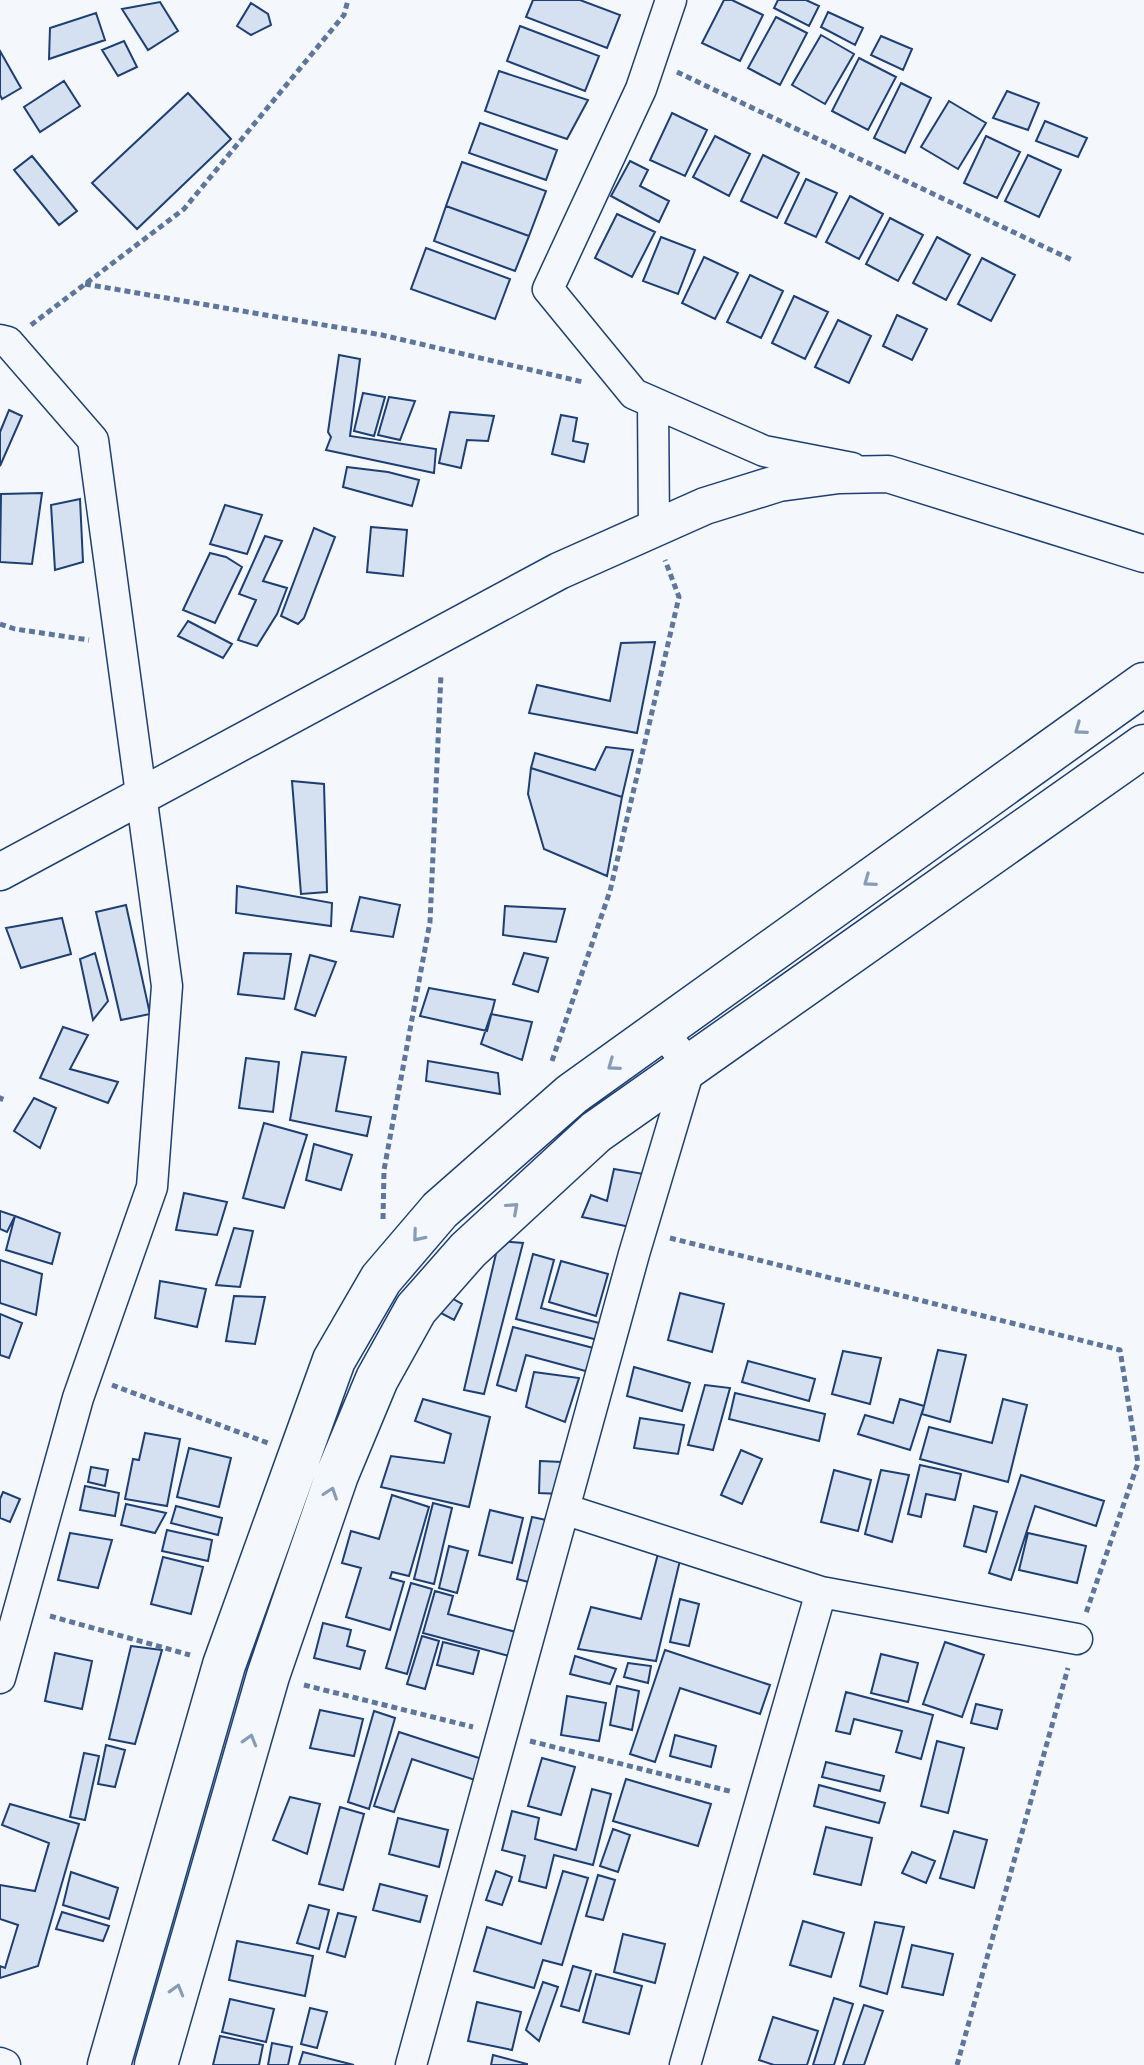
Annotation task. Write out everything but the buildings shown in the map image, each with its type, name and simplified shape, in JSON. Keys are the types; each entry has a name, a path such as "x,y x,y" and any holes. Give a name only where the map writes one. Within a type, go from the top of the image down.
{"main road":[{"path":"109,2065 224,1665 334,1360 381,1279 440,1210 572,1094 1144,684"},
{"path":"156,2065 268,1676 337,1475 377,1379 416,1309 468,1250 596,1132 1144,746"}],"street":[{"path":"671,0 641,89 548,289 644,398 764,451 888,474 1144,554"},
{"path":"0,1678 86,1375 152,1187 167,986 93,440 3,337"},
{"path":"644,398 654,529"},
{"path":"0,872 559,571 705,506 779,483 839,475 888,474"},
{"path":"411,2065 641,1231 690,1066 661,1030"},
{"path":"564,1509 821,1592 1077,1639"},
{"path":"685,2065 821,1592"}],"path":[{"path":"3,337 85,284 184,209 344,15 348,0"},
{"path":"650,60 1072,260"},
{"path":"85,284 382,335 644,398"},
{"path":"551,1063 610,891 679,597 654,529"},
{"path":"0,624 120,645"},
{"path":"381,1279 384,1170 430,922 443,633"},
{"path":"641,1231 1120,1350 1138,1463 1077,1639 957,2065"},
{"path":"86,1375 299,1454"},
{"path":"20,1607 224,1665"}]}
